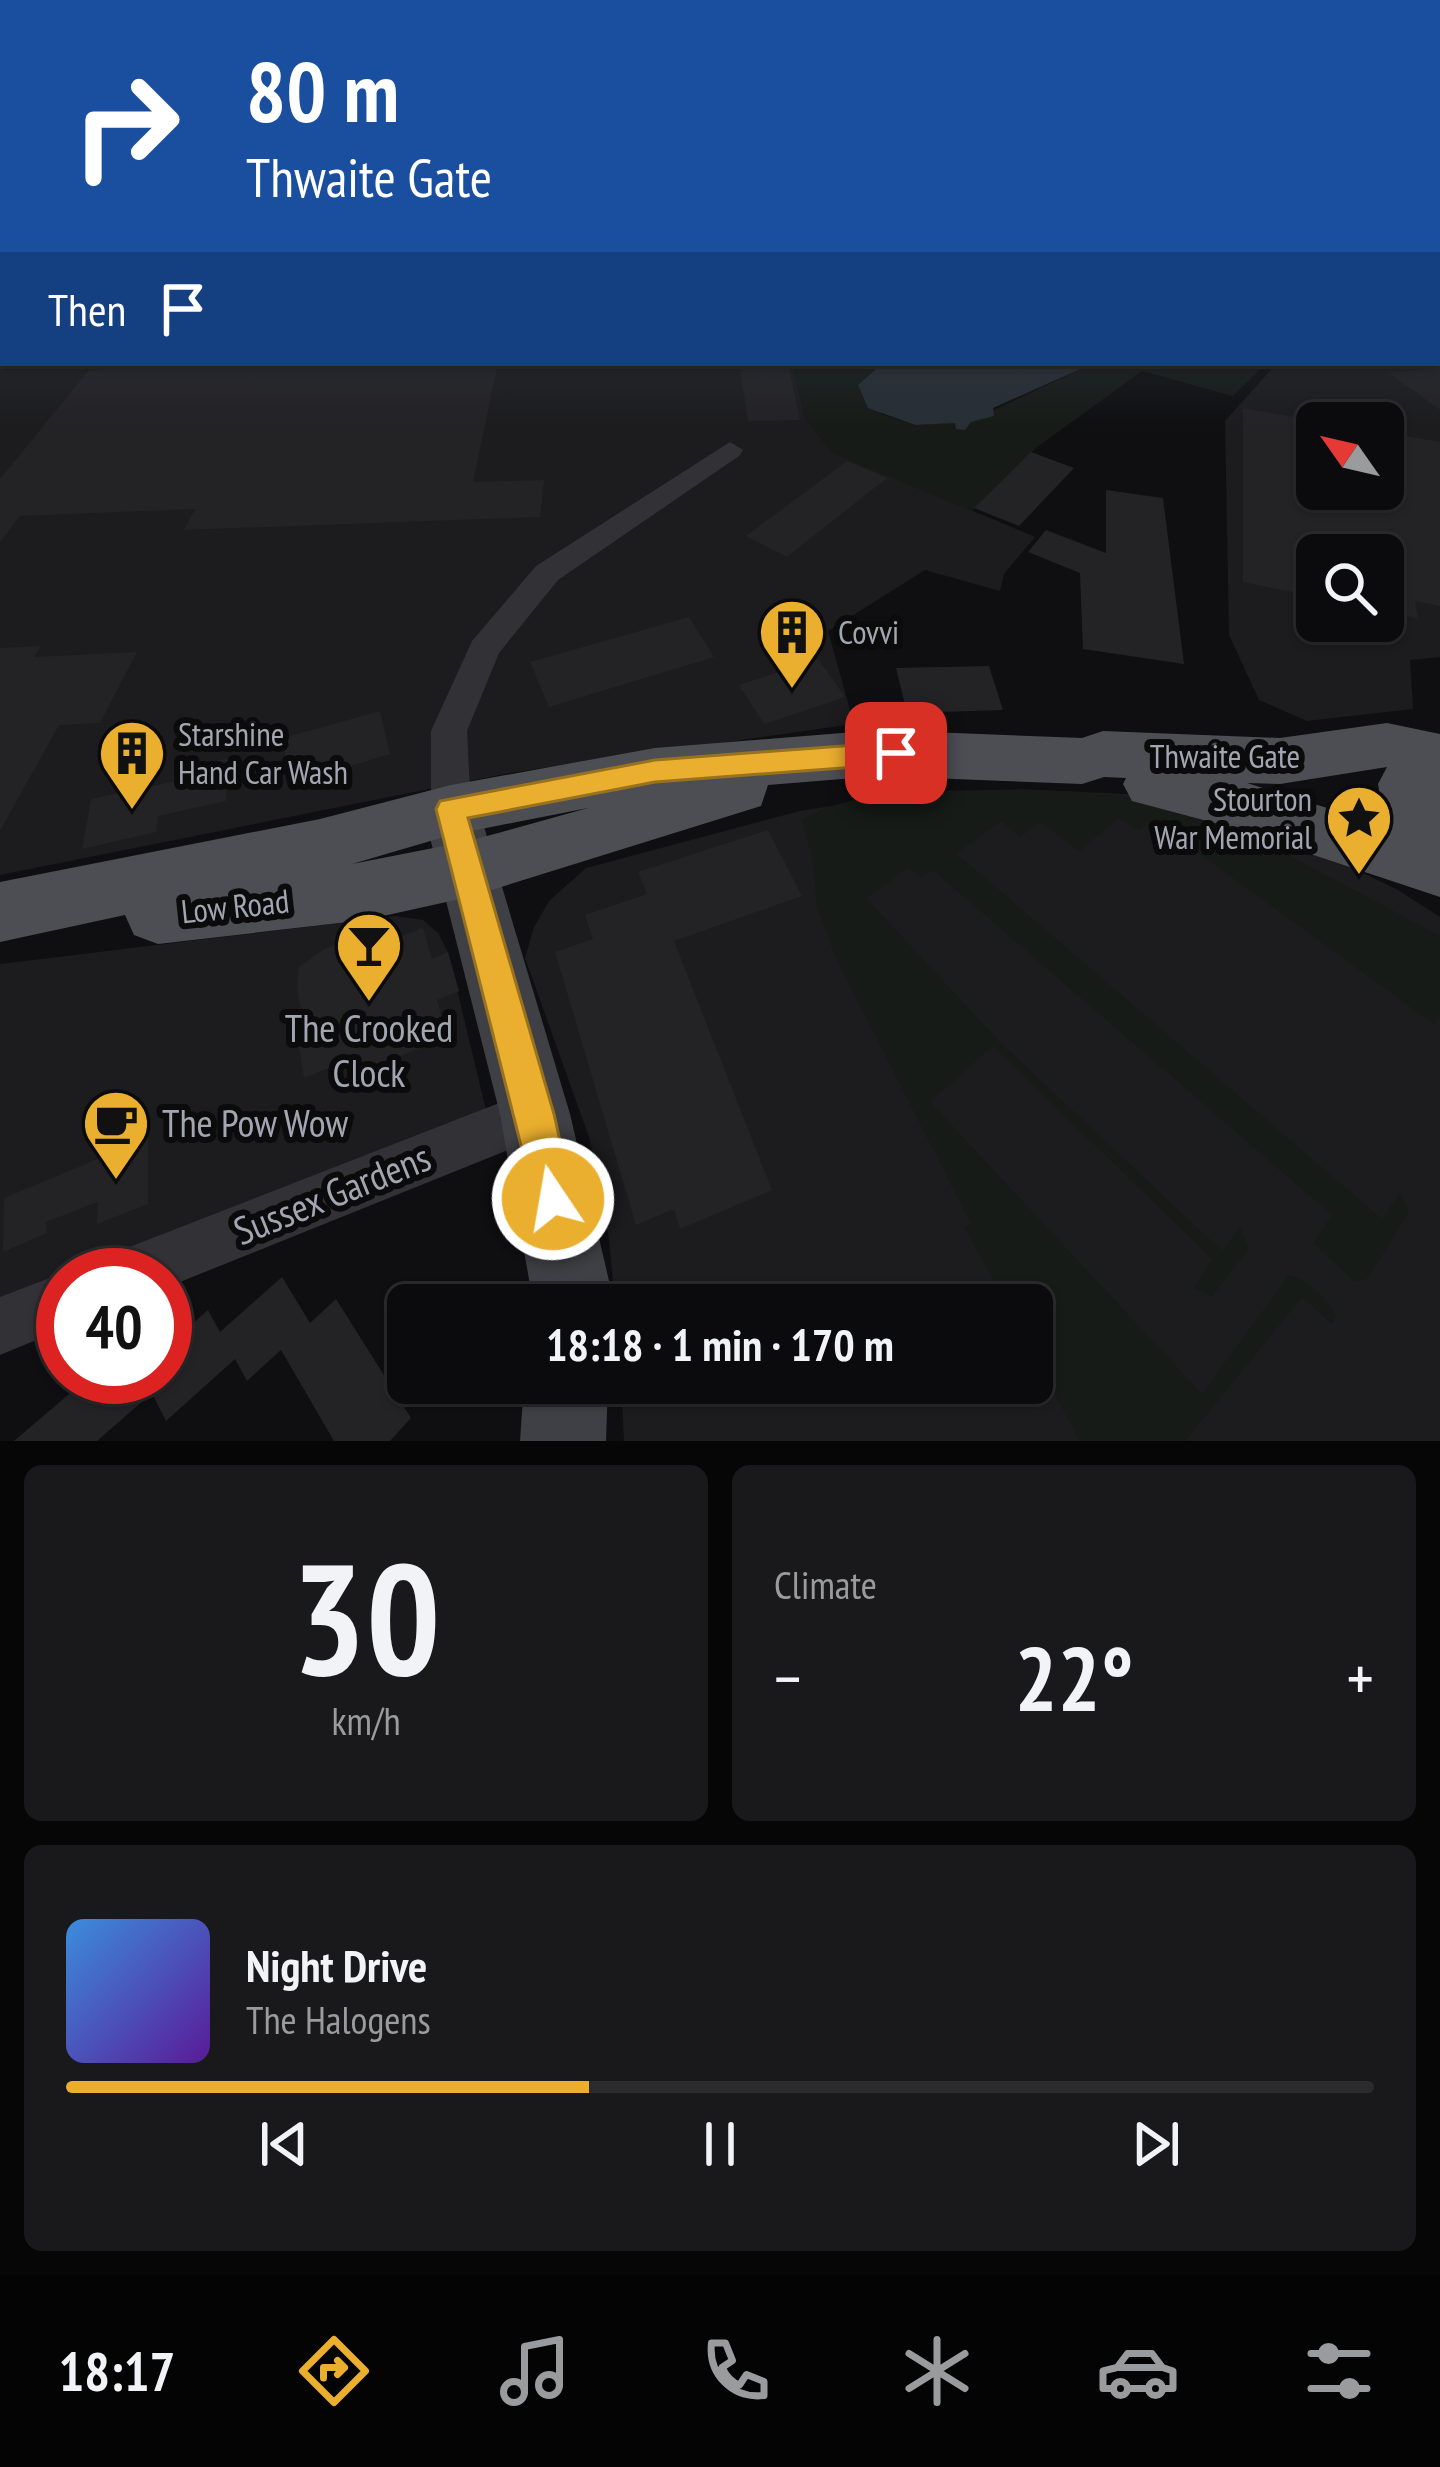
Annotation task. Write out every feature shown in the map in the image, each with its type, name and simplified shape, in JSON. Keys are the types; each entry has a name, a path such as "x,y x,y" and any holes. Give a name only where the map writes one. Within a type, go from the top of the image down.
{"main road":[{"name":"Thwaite Gate","path":"460,839 879,753 1082,761 1103,754 1280,761 1429,754"},
{"path":"1429,754 1408,784 1413,820 1423,843 1440,859"},
{"name":"Thwaite Gate","path":"1082,761 1113,777 1255,807 1388,856 1440,869"},
{"name":"Low Road","path":"0,912 203,871 294,879 413,855 440,855 460,839"},
{"name":"Low Road","path":"0,941 190,908 365,891 460,839"}],"street":[{"path":"570,1284 535,1114 460,839 449,731 484,649 547,573 730,450"},
{"name":"Sussex Gardens","path":"192,1250 535,1114"},
{"path":"0,1326 36,1312"},
{"path":"563,1441 565,1404"}],"shaded area":[{"path":"0,366 793,366 806,420 890,476 1035,537 1004,574 1000,591 925,570 828,631 854,724 509,773 0,875"},
{"path":"793,366 883,366 881,414 915,425 971,421 1088,366 1264,366 1233,396 1142,371 1036,448 972,511 832,453 806,420"},
{"path":"880,366 1087,366 993,408 994,416 971,422 965,430 956,429 955,423 915,425 868,408 858,385"},
{"path":"1274,366 1440,366 1440,657 1410,660 1413,709 1307,721 1259,700 1229,635 1225,421"},
{"path":"1022,789 1125,796 1234,826 1440,936 1440,1016 1434,1024 1152,819 1139,831 1119,818 1079,851 1040,822 1020,837 1002,821 956,853 1382,1219 1400,1193 1409,1212 1367,1279 1354,1281 1313,1243 1332,1215 933,870 921,877 909,867 866,898 999,1041 1222,1251 1240,1227 1249,1248 1212,1296 1194,1288 1212,1259 993,1046 930,1102 1202,1394 1289,1275 1316,1291 1336,1316 1332,1324 1302,1297 1185,1441 1080,1441 1053,1391 1053,1284 995,1284 964,1227 971,1224 836,958 817,907 802,819 851,801 939,791"},
{"path":"1044,790 1142,795 1298,841 1398,890 1440,917 1440,1441 624,1441 622,1404 1053,1404 1053,1284 613,1284 589,1137 525,958 534,927 549,901 586,868 800,811 895,796"},
{"path":"396,916 423,920 438,933 448,952 491,1131 192,1250 36,1248 36,1297 0,1326 0,964"}],"building":[{"path":"497,366 473,482 544,480 540,517 184,530 195,509 20,516 0,542 0,479 89,370"},
{"path":"739,366 789,366 800,420 748,421"},
{"path":"1440,367 1440,410 1389,373"},
{"path":"1243,408 1296,417 1296,510 1404,510 1404,436 1440,442 1440,606 1415,601 1418,619 1404,616 1404,534 1296,534 1296,593 1243,582"},
{"path":"1031,452 1074,468 1019,526 974,508"},
{"path":"847,461 887,478 787,557 746,536"},
{"path":"1106,490 1163,498 1184,664 1083,649 1080,573 1028,552 1046,530 1106,553"},
{"path":"689,617 714,657 549,707 530,662"},
{"path":"41,646 34,657 137,652 100,723 59,725 0,831 0,648"},
{"name":"Covvi","path":"818,659 845,697 764,724 739,685"},
{"path":"989,666 1003,710 907,713 896,668"},
{"path":"380,711 390,754 289,785 283,738"},
{"name":"Starshine Hand Car Wash","path":"229,758 226,801 158,816 156,832 82,849 91,799 195,777 196,765"},
{"path":"768,830 802,896 674,941 772,1190 680,1229 674,1209 636,1225 555,952 593,939 585,915 647,894 638,872"},
{"name":"The Crooked Clock","path":"423,928 432,959 448,952 459,991 437,1000 447,1037 358,1073 356,1057 304,1078 299,967 324,949 360,936 363,951"},
{"path":"148,1138 148,1204 97,1224 98,1202 46,1222 47,1233 3,1252 4,1198"},
{"path":"282,1277 310,1323 336,1299 387,1380 387,1404 402,1404 411,1418 390,1441 334,1441 281,1350 247,1381 235,1359 192,1398 192,1324 208,1310 220,1332"},
{"path":"57,1404 139,1404 97,1441 14,1441"},
{"path":"158,1404 185,1404 166,1421"}],"place":[{"name":"Covvi","path":"792,691"},
{"name":"Starshine Hand Car Wash","path":"132,812"},
{"name":"Stourton War Memorial","path":"1359,877"},
{"name":"The Crooked Clock","path":"369,1004"},
{"name":"The Pow Wow","path":"116,1182"}],"route":[{"path":"553,1199 535,1114 451,809 655,771 896,753"}]}
